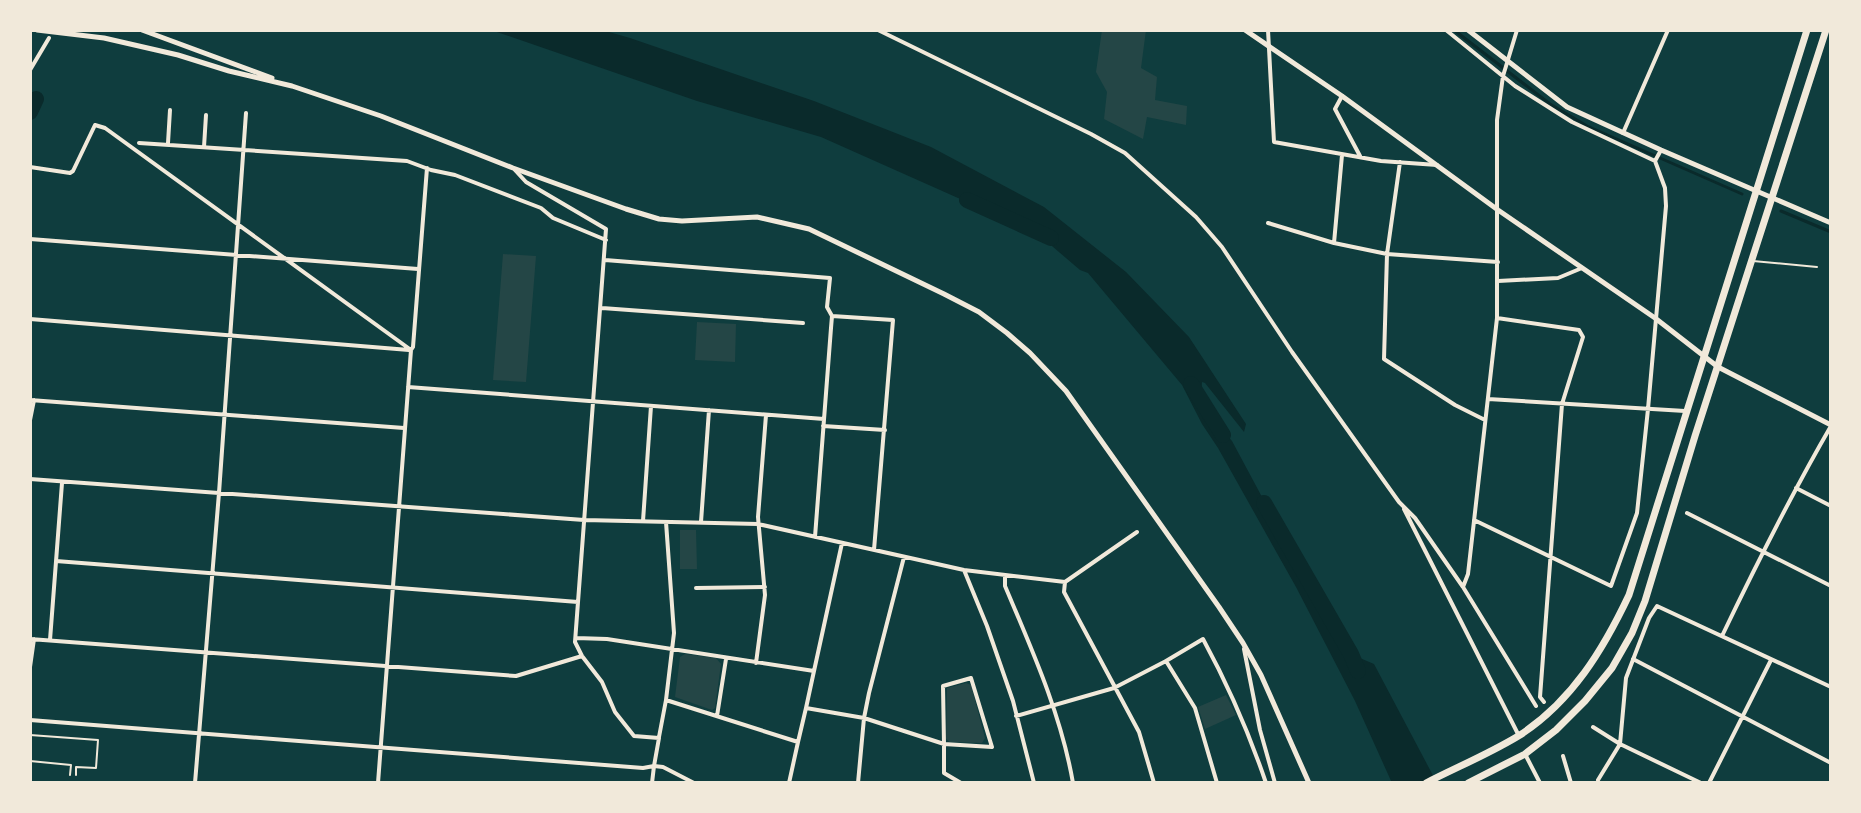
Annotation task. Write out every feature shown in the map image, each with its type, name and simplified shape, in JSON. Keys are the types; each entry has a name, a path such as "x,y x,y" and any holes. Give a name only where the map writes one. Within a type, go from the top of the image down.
{"highway":[{"path":"1426,783 1519,736 1547,714 1574,688 1613,627 1629,595 1807,30"},
{"path":"1468,783 1525,754 1556,730 1612,668 1632,633 1645,601 1826,30"}],"street":[{"path":"37,30 104,38 292,86"},
{"path":"142,30 634,212 682,221 757,217 809,229 979,312 1030,353 1066,391 1243,643 1261,675 1309,783"},
{"path":"878,30 1125,153 1196,217 1246,280 1292,352 1401,504 1519,736"},
{"path":"1245,30 1342,96 1498,210 1584,267 1718,367 1831,426 1762,551 1722,636"},
{"path":"1268,30 1274,142 1342,155 1439,166"},
{"path":"1446,30 1515,86 1572,122 1756,191 1831,223"},
{"path":"1468,30 1507,64 1567,107 1623,133 1658,156 1666,206 1637,513 1611,586 1474,520"},
{"path":"1463,587 1468,574 1497,318 1497,120 1504,74 1517,30"},
{"path":"1623,133 1668,30"},
{"path":"31,67 49,38"},
{"path":"1342,96 1335,109 1360,156"},
{"path":"168,144 170,110"},
{"path":"195,783 246,113"},
{"path":"204,147 206,115"},
{"path":"30,167 70,173 95,125 105,128 411,350"},
{"path":"139,143 407,161 455,175 541,208 553,218 606,240"},
{"path":"1334,243 1342,155"},
{"path":"1400,162 1387,254 1384,359 1484,420"},
{"path":"378,783 427,168"},
{"path":"513,168 526,182 606,229 575,642 602,682 615,712 634,736 659,738"},
{"path":"1268,223 1334,243 1387,254 1498,262"},
{"path":"30,239 419,269"},
{"path":"605,260 830,278 827,307 832,316 815,537"},
{"path":"1498,281 1558,278 1584,267"},
{"path":"601,308 803,323"},
{"path":"832,316 893,320 874,550"},
{"path":"1497,318 1579,330 1583,337 1562,404 1540,697 1544,702"},
{"path":"30,319 411,350"},
{"path":"408,387 824,419"},
{"path":"1488,399 1686,411"},
{"path":"30,420 32,400 404,428"},
{"path":"643,521 651,406"},
{"path":"701,522 709,410"},
{"path":"756,663 765,587 758,524 766,415"},
{"path":"823,426 885,430"},
{"path":"30,479 584,520 758,524 964,570 1065,582 1137,532"},
{"path":"50,640 62,482"},
{"path":"1796,488 1831,506"},
{"path":"1401,504 1415,518 1463,587 1536,706"},
{"path":"1687,513 1831,586"},
{"path":"652,783 673,649 673,603 666,522"},
{"path":"789,783 842,543"},
{"path":"858,783 864,718 904,557"},
{"path":"56,561 578,602"},
{"path":"964,570 987,626 1034,783"},
{"path":"1005,575 1005,586 1053,705 1073,783"},
{"path":"1065,582 1064,592 1139,732 1154,783"},
{"path":"696,588 765,587"},
{"path":"1598,780 1620,744 1626,678 1649,618 1657,606 1831,687"},
{"path":"576,638 607,639 814,671"},
{"path":"30,667 32,639 516,676 582,656"},
{"path":"1016,716 1114,688 1203,639 1251,739 1266,783"},
{"path":"1243,643 1260,730 1275,783"},
{"path":"717,716 726,658"},
{"path":"1633,659 1831,763"},
{"path":"1709,783 1772,660"},
{"path":"1166,661 1195,708 1217,783"},
{"path":"806,708 864,718 944,744 992,747 971,678 943,686 944,744 944,773 940,780"},
{"path":"666,700 798,742"},
{"path":"30,720 643,768 654,766 663,767 694,783"},
{"path":"1593,727 1620,744 1701,783"},
{"path":"1525,754 1540,783"},
{"path":"1563,756 1571,783"},
{"path":"944,773 961,783"}],"lane":[{"path":"1751,261 1817,267"},
{"path":"30,735 98,740 96,768 76,767 76,775"},
{"path":"30,761 71,765 70,775"}],"shaded area":[{"path":"491,30 602,30 814,101 931,147 1044,207 1126,272 1189,337 1246,424 1244,432 1202,382 1201,401 1232,441 1314,594 1337,627 1348,653 1374,664 1437,783 1392,783 1355,701 1296,587 1182,385 1088,273 1080,270 1025,223 958,198 821,137 697,101"},
{"path":"1102,30 1146,30 1141,68 1157,77 1155,100 1187,106 1186,125 1147,117 1143,139 1104,119 1107,92 1096,72"},
{"path":"503,254 536,256 526,382 493,380"},
{"path":"697,322 736,324 735,362 695,360"},
{"path":"680,530 696,530 697,569 680,569"},
{"path":"685,654 716,658 721,664 715,708 712,710 675,697 680,657"},
{"path":"966,683 971,685 985,738 982,743 950,742 946,739 947,688"},
{"path":"1226,695 1236,715 1205,729 1198,707"}],"waterway":[{"path":"1454,30 1550,104 1587,126 1742,194"},
{"path":"30,112 36,99"},
{"path":"967,200 1051,238"},
{"path":"1781,211 1831,232"},
{"path":"1191,384 1223,435"},
{"path":"1264,503 1358,671"}]}
